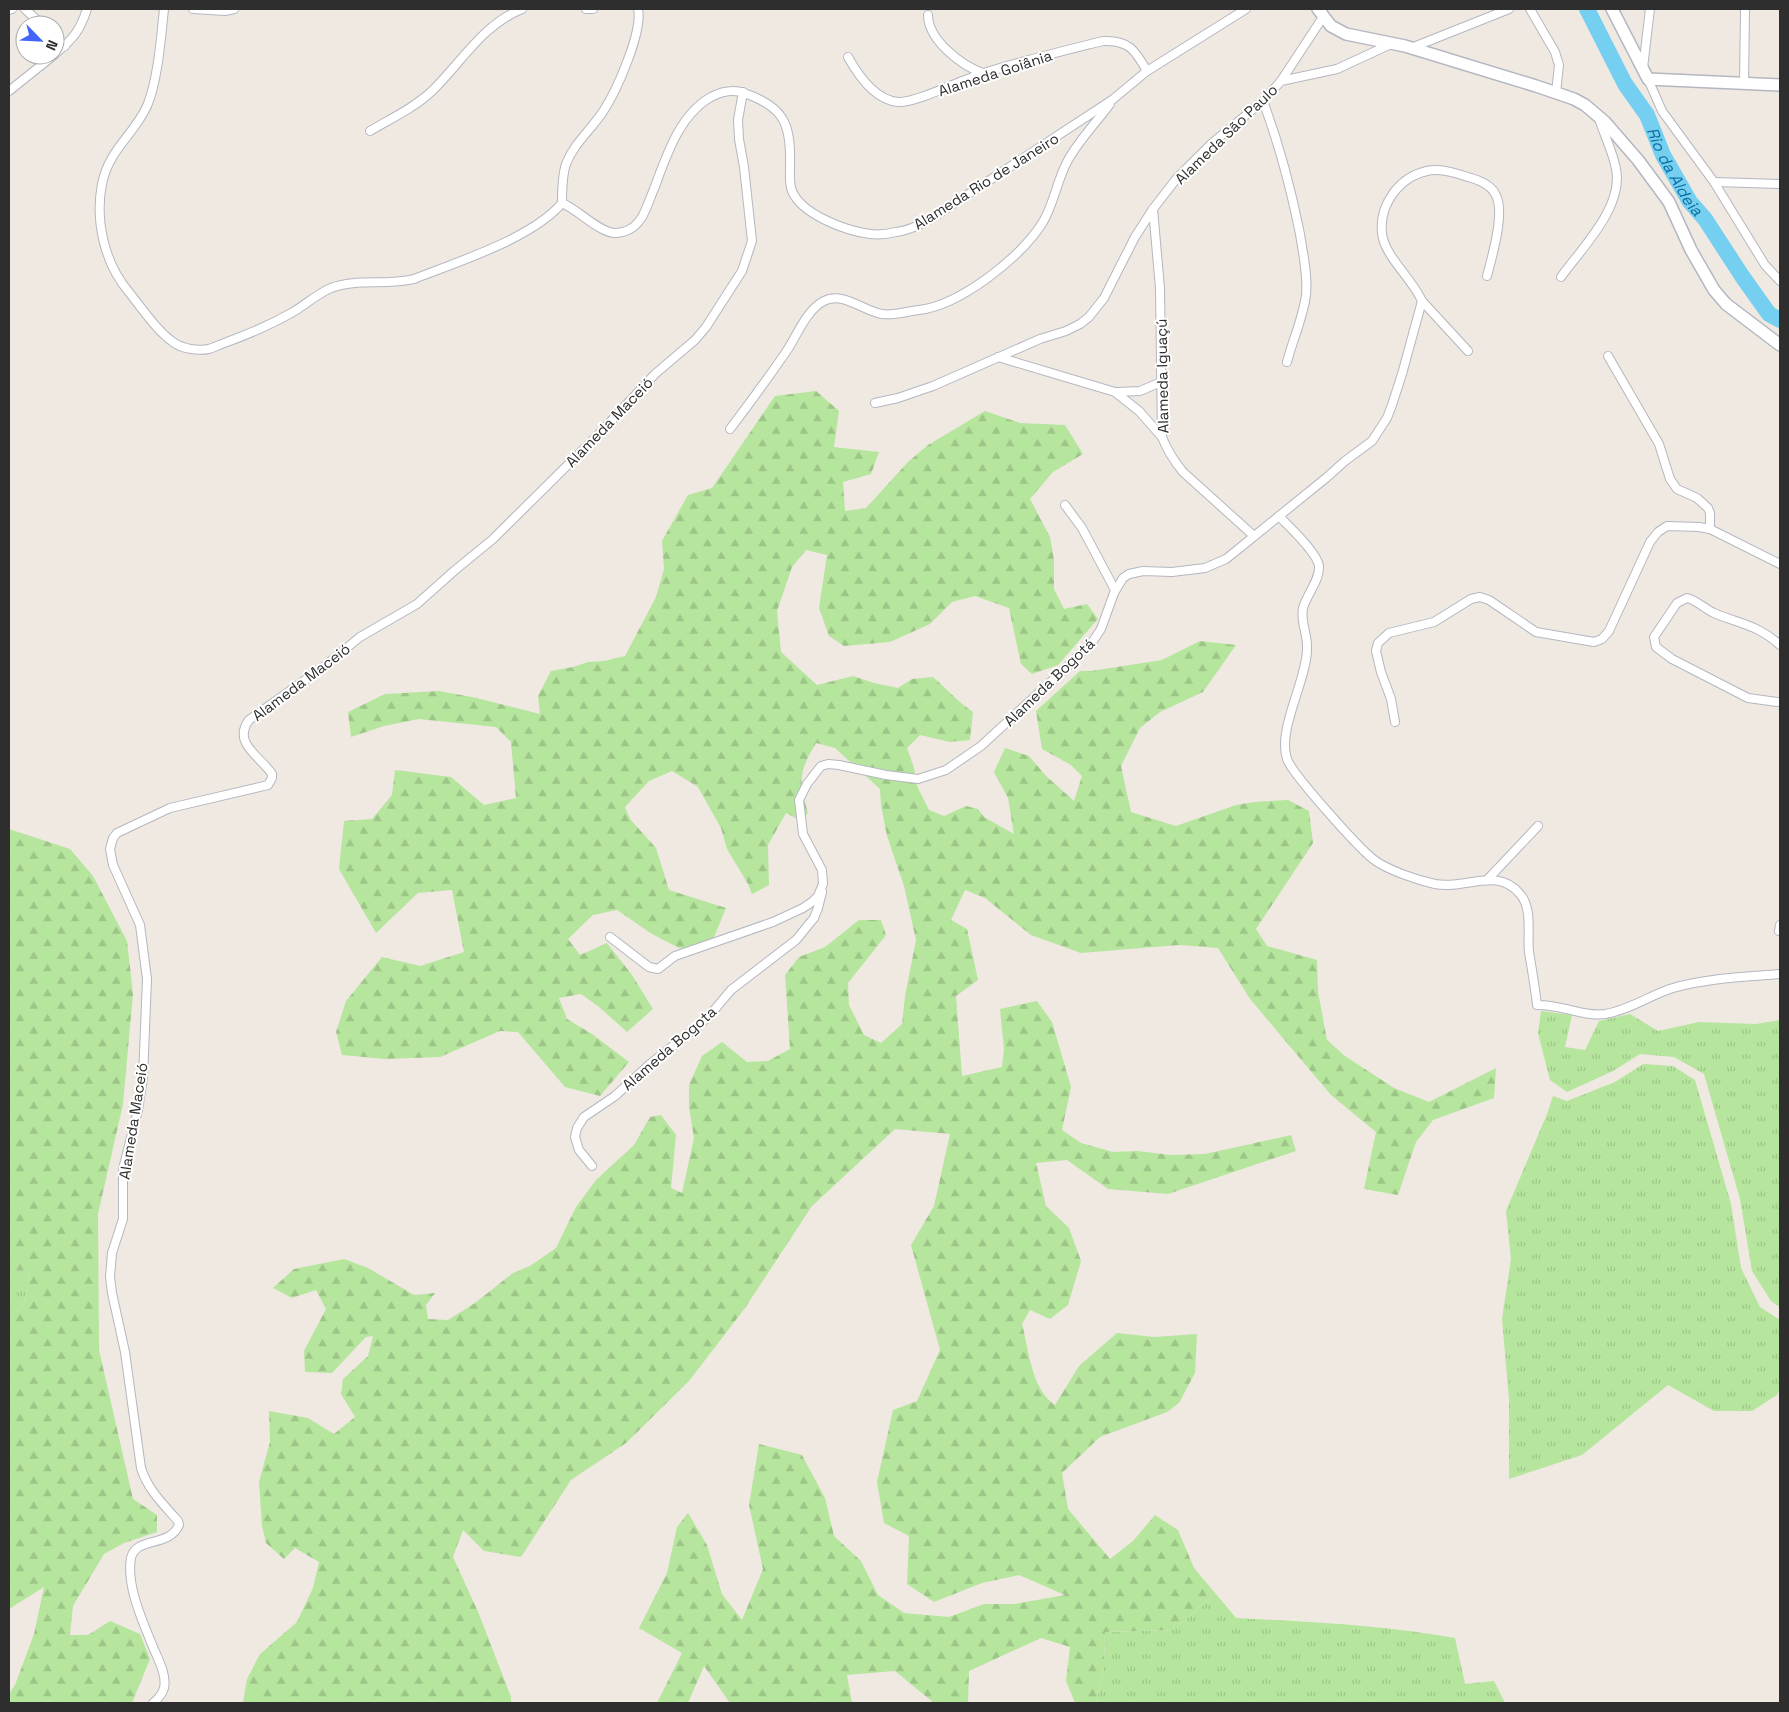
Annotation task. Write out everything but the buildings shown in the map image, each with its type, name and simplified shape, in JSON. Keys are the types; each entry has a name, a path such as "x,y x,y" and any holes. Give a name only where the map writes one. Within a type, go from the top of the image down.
{"street":[{"path":"65,45 78,32 87,9"},
{"path":"164,9 161,43 147,104 141,117 112,155 106,168 98,208 101,229 115,274 155,324 177,345 187,348 209,349 240,338 282,318 334,287 354,284 397,283 414,279 528,231 555,211 562,203 566,165 578,143 604,111 615,90 638,28 640,16 638,9"},
{"path":"193,9 214,11 234,9"},
{"path":"370,131 431,92 490,28 502,19 522,9"},
{"path":"586,9 593,9"},
{"name":"Alameda Rio de Janeiro","path":"743,92 758,99 782,117 789,134 792,191 806,208 815,215 868,234 898,232 925,222 1112,100 1147,71 1246,9"},
{"path":"1410,48 1509,9"},
{"path":"1530,9 1555,52 1559,65 1556,93"},
{"path":"1612,9 1645,73 1662,112 1714,182 1765,265 1780,281"},
{"path":"1645,73 1650,9"},
{"path":"1744,84 1745,9"},
{"path":"1281,81 1320,13 1331,26 1346,34 1410,48 1580,102 1598,116 1638,160 1658,187 1676,216 1691,250 1714,290 1726,304 1780,345"},
{"path":"928,15 930,28 940,43 963,64 983,73"},
{"name":"Alameda Goiânia","path":"848,57 865,82 880,94 895,102 905,102 983,73 1103,41 1113,41 1127,45 1134,50 1147,71"},
{"name":"Alameda São Paulo","path":"875,403 919,391 1040,339 1066,331 1080,324 1089,317 1104,298 1135,237 1153,209 1177,178 1211,144 1263,101 1281,81 1337,69 1390,44"},
{"path":"9,90 40,65"},
{"path":"1645,73 1744,84 1780,84"},
{"path":"562,203 575,209 604,230 612,233 631,228 642,217 670,150 687,119 706,100 716,95 731,91 743,92"},
{"name":"Alameda Maceió","path":"153,1703 162,1694 165,1682 160,1662 142,1620 134,1594 131,1578 132,1557 138,1547 165,1540 175,1532 179,1525 178,1521 153,1493 141,1468 125,1352 110,1277 112,1253 123,1220 124,1170 138,1110 143,1078 147,998 142,932 110,858 111,842 115,835 123,829 170,808 268,785 272,774 244,740 244,731 249,720 322,668 360,637 417,604 493,539 592,441 654,374 703,331 742,270 752,242 739,139 738,120 743,92"},
{"path":"730,429 808,318 823,301 834,298 842,299 882,314 933,308 945,304 992,275 1008,262 1043,222 1067,162 1112,100"},
{"path":"1263,101 1274,131 1289,184 1302,246 1306,277 1305,305 1288,362"},
{"path":"1560,278 1605,217 1614,196 1617,182 1616,169 1598,116"},
{"path":"1468,351 1422,301 1410,279 1386,248 1382,234 1382,225 1389,199 1404,182 1427,171 1448,172 1487,184 1498,198 1499,212 1488,276"},
{"path":"1714,182 1780,184"},
{"name":"Alameda Iguaçú","path":"1153,209 1160,288 1162,437 1166,448 1183,472 1254,536"},
{"name":"Alameda Bogotá","path":"822,890 822,870 803,834 799,800 807,784 820,766 828,764 839,765 902,778 918,779 946,770 980,746 1093,641 1105,621 1115,590 1123,578 1137,572 1191,570 1216,564 1226,559 1345,460 1372,441 1392,405 1422,301"},
{"path":"1608,356 1659,444 1670,479 1677,489 1697,498 1708,508 1710,513 1710,529"},
{"path":"998,358 1115,392 1129,393 1140,391 1162,382"},
{"path":"1115,392 1139,411 1162,437"},
{"path":"1065,505 1082,528 1115,590"},
{"path":"1279,516 1313,552 1319,566 1318,575 1303,609 1302,618 1308,648 1285,738 1286,757 1290,766 1373,859 1391,868 1434,884 1458,885 1496,879 1507,882 1521,894 1528,909 1529,951 1537,1005 1553,1006 1588,1014 1603,1014 1618,1012 1672,988 1736,977 1780,974"},
{"path":"1395,722 1391,699 1376,651 1378,643 1389,633 1434,622 1471,599 1480,597 1489,600 1536,632 1594,642 1602,639 1609,631 1650,542 1658,532 1667,526 1689,526 1710,529 1780,564"},
{"path":"1777,702 1748,698 1672,659 1656,647 1654,637 1677,603 1687,598 1713,613 1768,634 1780,645"},
{"path":"1487,880 1538,826"},
{"path":"610,937 649,967 658,969 675,956 773,922 812,902 822,890"},
{"name":"Alameda Bogota","path":"592,1166 579,1150 576,1137 577,1128 584,1117 615,1096 649,1065 710,1016 731,990 796,940 814,918 822,890"}],"green space":[{"path":"816,391 839,411 834,447 879,452 871,474 843,482 845,511 866,508 908,462 928,445 985,411 1020,423 1065,425 1083,454 1053,472 1030,499 1050,537 1054,560 1054,589 1064,609 1087,604 1098,619 1058,665 1032,674 1021,664 1009,608 975,596 952,602 930,624 890,642 844,646 829,636 819,608 827,555 806,550 792,567 777,611 781,652 817,685 853,676 898,688 912,679 933,677 957,700 973,712 970,740 950,742 920,735 907,748 914,768 917,786 929,810 944,816 966,806 978,809 984,817 1014,834 1008,798 994,772 1005,748 1029,756 1046,776 1074,801 1082,776 1071,765 1042,749 1036,711 1080,671 1162,660 1200,641 1236,645 1203,692 1160,712 1140,728 1121,766 1131,812 1176,826 1236,805 1254,802 1288,800 1309,811 1313,843 1256,929 1267,946 1317,960 1318,992 1327,1040 1345,1056 1394,1088 1429,1102 1496,1068 1494,1098 1433,1120 1416,1142 1398,1195 1364,1189 1376,1132 1331,1095 1250,999 1218,948 1179,945 1081,953 1031,935 985,898 965,890 951,920 967,929 978,980 956,996 962,1076 1002,1067 1004,1049 1000,1009 1037,1001 1052,1022 1071,1087 1062,1130 1081,1143 1113,1152 1137,1151 1171,1155 1205,1154 1291,1135 1296,1151 1168,1194 1108,1189 1067,1160 1036,1163 1046,1206 1069,1228 1081,1261 1068,1305 1050,1319 1030,1310 1022,1324 1032,1368 1047,1398 1055,1405 1079,1366 1117,1333 1154,1337 1197,1334 1195,1373 1179,1403 1167,1412 1100,1437 1062,1473 1068,1509 1110,1559 1133,1541 1155,1515 1178,1530 1194,1568 1216,1594 1173,1630 1105,1632 1104,1668 1096,1703 1075,1703 1066,1681 1070,1647 1041,1638 969,1671 968,1703 934,1703 895,1671 847,1675 852,1703 730,1703 704,1666 688,1703 657,1703 682,1653 639,1628 667,1573 677,1527 688,1513 707,1545 722,1594 742,1620 763,1569 749,1505 759,1444 802,1455 825,1498 834,1536 861,1561 878,1595 904,1613 949,1617 984,1604 1015,1604 1065,1595 1019,1575 982,1583 934,1602 907,1584 909,1536 884,1523 877,1482 893,1410 917,1401 940,1350 911,1245 934,1206 950,1134 895,1129 812,1206 745,1308 689,1381 626,1443 571,1480 521,1557 484,1551 463,1530 453,1557 479,1614 511,1697 511,1703 243,1703 247,1679 260,1654 297,1622 313,1588 319,1562 295,1548 284,1559 266,1543 262,1526 259,1482 270,1442 269,1411 308,1418 334,1434 355,1417 341,1394 343,1379 368,1356 373,1336 366,1337 332,1373 305,1372 304,1351 326,1309 316,1290 292,1298 273,1288 294,1269 344,1259 368,1268 414,1295 435,1293 426,1305 428,1319 448,1320 475,1303 513,1273 530,1266 556,1248 576,1207 596,1180 634,1145 650,1117 661,1115 676,1135 671,1188 682,1193 694,1138 689,1107 689,1085 702,1056 722,1042 747,1062 768,1061 790,1049 785,975 799,957 825,947 859,920 881,920 886,935 848,983 849,1005 864,1035 881,1043 902,1024 905,996 916,940 904,886 887,836 880,789 835,748 816,743 806,761 802,776 803,792 808,812 803,822 786,813 768,845 769,885 752,894 727,849 721,828 698,787 672,771 649,781 625,807 630,819 656,848 669,890 726,908 710,947 679,948 652,934 617,910 593,915 568,939 580,955 607,943 632,975 653,1009 627,1032 581,994 559,998 567,1019 592,1034 629,1062 600,1096 565,1087 518,1032 500,1031 440,1057 385,1059 342,1055 336,1032 346,1001 382,957 420,966 464,952 452,890 418,893 376,933 339,869 344,821 372,819 392,795 395,770 451,777 484,805 516,798 511,742 496,727 419,719 384,726 351,737 348,712 385,694 439,691 477,698 540,714 538,696 551,671 625,656 656,597 664,569 662,541 688,495 712,488 775,396"},
{"path":"9,829 70,849 93,876 127,941 133,994 123,1104 98,1214 99,1350 133,1499 157,1515 157,1532 124,1543 104,1554 73,1606 70,1635 88,1635 110,1621 140,1634 150,1659 132,1703 9,1703 9,1694 15,1685 34,1634 44,1587 9,1609 9,1315 23,1308 30,1271 9,1270"},
{"path":"1541,1011 1572,1015 1565,1047 1585,1050 1599,1021 1630,1014 1658,1031 1699,1022 1756,1024 1780,1020 1780,1307 1771,1301 1752,1271 1740,1199 1704,1074 1674,1057 1640,1054 1613,1071 1567,1092 1550,1080 1538,1033"},
{"path":"1643,1064 1673,1066 1695,1080 1731,1204 1741,1268 1760,1307 1780,1320 1780,1389 1777,1395 1752,1411 1714,1411 1668,1385 1582,1455 1509,1479 1509,1399 1502,1319 1511,1259 1506,1211 1553,1096 1567,1101 1615,1082"},
{"path":"9,1270 30,1271 23,1308 9,1315"},
{"path":"1216,1594 1236,1618 1374,1627 1455,1638 1465,1684 1494,1681 1505,1703 1096,1703 1104,1668 1105,1632 1173,1630"}],"waterway":[{"name":"Rio da Aldeia","path":"1587,9 1625,84 1647,115 1663,155 1690,202 1705,219 1769,314 1780,320"}]}
